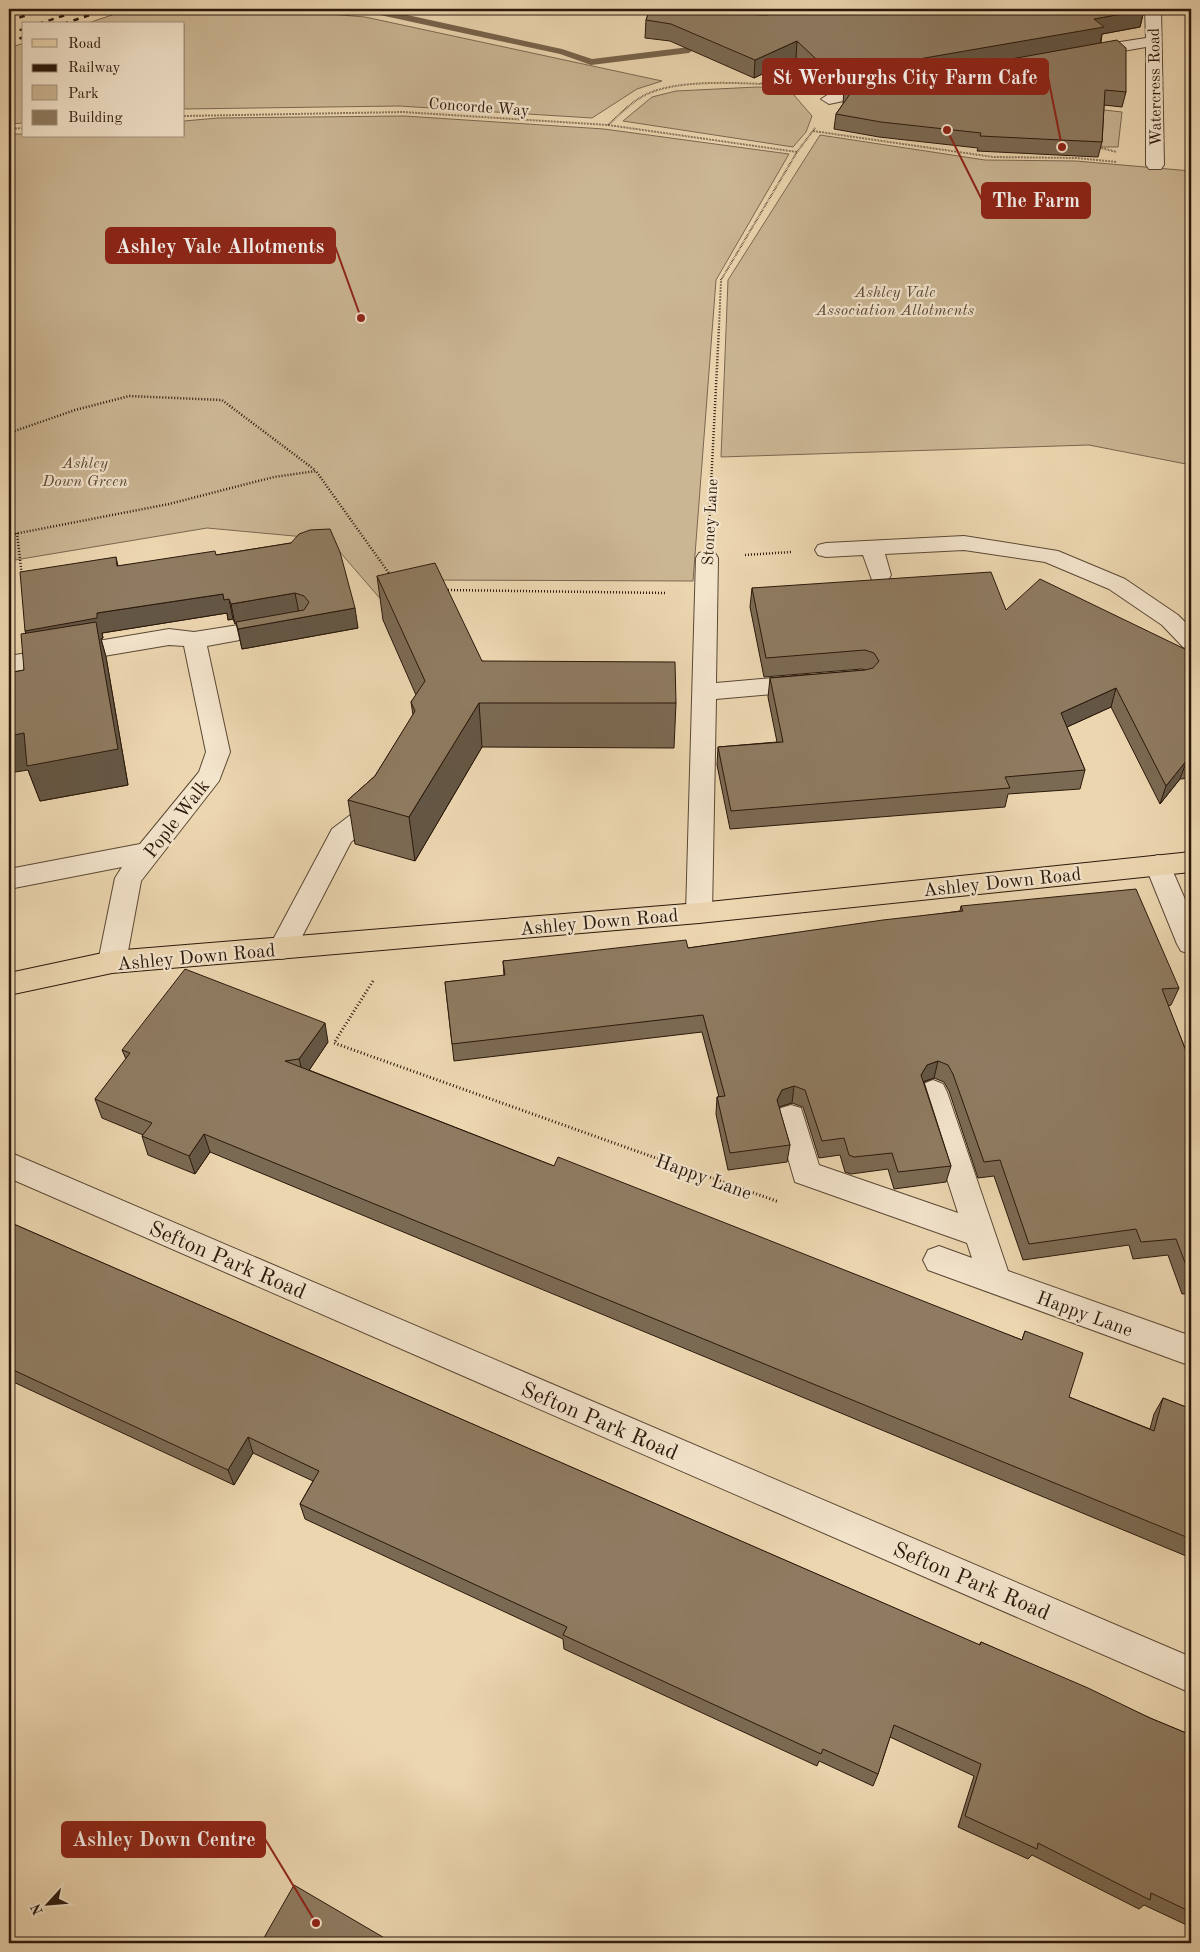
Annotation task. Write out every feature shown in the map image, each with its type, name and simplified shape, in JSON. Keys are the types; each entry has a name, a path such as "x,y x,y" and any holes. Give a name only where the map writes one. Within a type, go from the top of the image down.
{"main road":[{"name":"Ashley Down Road","path":"9,984 112,962 699,913 1191,862"}],"street":[{"name":"Watercress Road","path":"1153,9 1155,165"},
{"path":"1075,55 1153,41"},
{"path":"830,99 898,86"},
{"path":"826,550 872,546 964,544 1050,556 1117,584 1170,620 1191,642"},
{"path":"872,546 880,575"},
{"name":"Stoney Lane","path":"699,913 707,558"},
{"path":"9,664 169,637 194,640 300,623"},
{"name":"Pople Walk","path":"112,962 128,878 210,775 218,752 194,640"},
{"path":"703,692 832,681"},
{"path":"282,949 341,836 370,813 390,780"},
{"path":"9,879 149,852"},
{"path":"1158,865 1191,944"},
{"path":"934,1092 995,1280"},
{"path":"791,1117 806,1173 979,1234"},
{"name":"Sefton Park Road","path":"9,1165 1191,1675"},
{"name":"Happy Lane","path":"939,1260 1191,1351"}],"path":[{"path":"608,125 647,94 672,88 760,83 808,57"},
{"name":"Concorde Way","path":"185,116 403,112 608,125 797,152"},
{"path":"9,129 22,128"},
{"path":"813,131 993,157 1077,158 1155,165"},
{"path":"1101,148 1117,152"},
{"name":"Stoney Lane","path":"707,558 721,280 797,152"},
{"path":"9,433 67,412 129,396 222,400 316,471 395,582"},
{"path":"9,535 169,504 274,477 316,471"},
{"path":"17,533 22,582"},
{"path":"707,558 826,550"},
{"path":"439,590 706,594"},
{"name":"Happy Lane","path":"400,938 334,1043 781,1203"}],"green space":[{"path":"130,9 269,9 365,17 662,81 637,89 592,118 399,106 185,109 185,22 91,22"},
{"path":"22,44 22,123 9,124 9,48"},
{"path":"757,87 788,88 812,116 806,132 793,147 623,121 652,97 676,91"},
{"path":"1069,106 1122,112 1118,147 1102,147 1097,143"},
{"name":"Ashley Down Green","path":"404,116 604,129 789,154 716,280 693,581 427,580 390,610 339,551 305,537 207,528 9,561 9,134 22,134 22,138 185,138 185,121 218,118"},
{"name":"Ashley Vale Association Allotments","path":"820,135 985,160 1076,161 1191,171 1191,465 1089,445 721,457 728,280"}],"building":[{"path":"650,9 723,9 740,14 766,15 800,9 1144,10 1094,19 1104,27 832,74 797,41 755,60 671,24 646,20"},
{"path":"1117,40 1126,48 1126,92 1105,90 1102,142 980,136 981,133 881,122 836,114 850,94 844,89"},
{"path":"330,529 340,552 355,608 238,629 236,622 304,610 309,602 304,596 295,593 231,604 229,599 224,600 223,594 97,613 97,618 25,631 20,572 116,557 117,566 215,551 216,555 291,543 299,534 310,530"},
{"path":"435,563 482,661 675,662 676,703 479,703 409,817 348,800 375,776 415,711 411,702 425,681 377,576"},
{"path":"991,572 1006,610 1040,579 1191,652 1191,760 1187,760 1166,786 1116,688 1061,713 1085,770 1005,777 1010,788 731,811 718,747 783,742 770,678 865,670 873,668 879,661 874,653 865,650 766,658 752,588"},
{"path":"96,622 118,749 27,766 24,733 9,736 9,673 24,670 21,634"},
{"path":"1136,889 1179,988 1162,989 1191,1064 1191,1278 1176,1239 1141,1242 1136,1229 1029,1244 1000,1160 984,1162 953,1074 948,1065 938,1061 927,1065 921,1075 951,1166 898,1172 892,1153 854,1157 849,1155 844,1138 822,1141 805,1090 794,1086 782,1090 777,1100 790,1145 730,1153 717,1097 725,1096 703,1015 452,1044 445,982 505,975 503,961 686,940 688,948 883,920 963,911 961,906"},
{"path":"185,969 325,1023 299,1059 285,1061 554,1166 558,1157 1022,1340 1025,1331 1083,1353 1069,1397 1154,1431 1163,1398 1191,1409 1191,1539 204,1134 189,1156 142,1136 152,1123 95,1099 130,1053 122,1050"},
{"path":"9,1222 980,1645 981,1642 1088,1688 1150,1718 1191,1735 1191,1912 1151,1893 1150,1900 1038,1843 1037,1849 965,1816 981,1764 894,1725 878,1774 823,1749 821,1754 563,1635 567,1627 300,1504 319,1471 248,1437 228,1470 9,1368"},
{"path":"294,1885 393,1943 261,1943"}],"waterway":[{"path":"220,11 380,12 562,52 591,62 689,50"}],"railway":[{"path":"9,21 45,9"},
{"path":"44,22 84,9"},
{"path":"69,22 108,9"},
{"path":"9,33 22,30"},
{"path":"9,42 22,38"}],"place":[{"name":"The Farm","path":"947,130"},
{"name":"St Werburghs City Farm Cafe","path":"1062,147"},
{"name":"Ashley Vale Allotments","path":"361,318"},
{"name":"Ashley Down Centre","path":"316,1923"}]}
